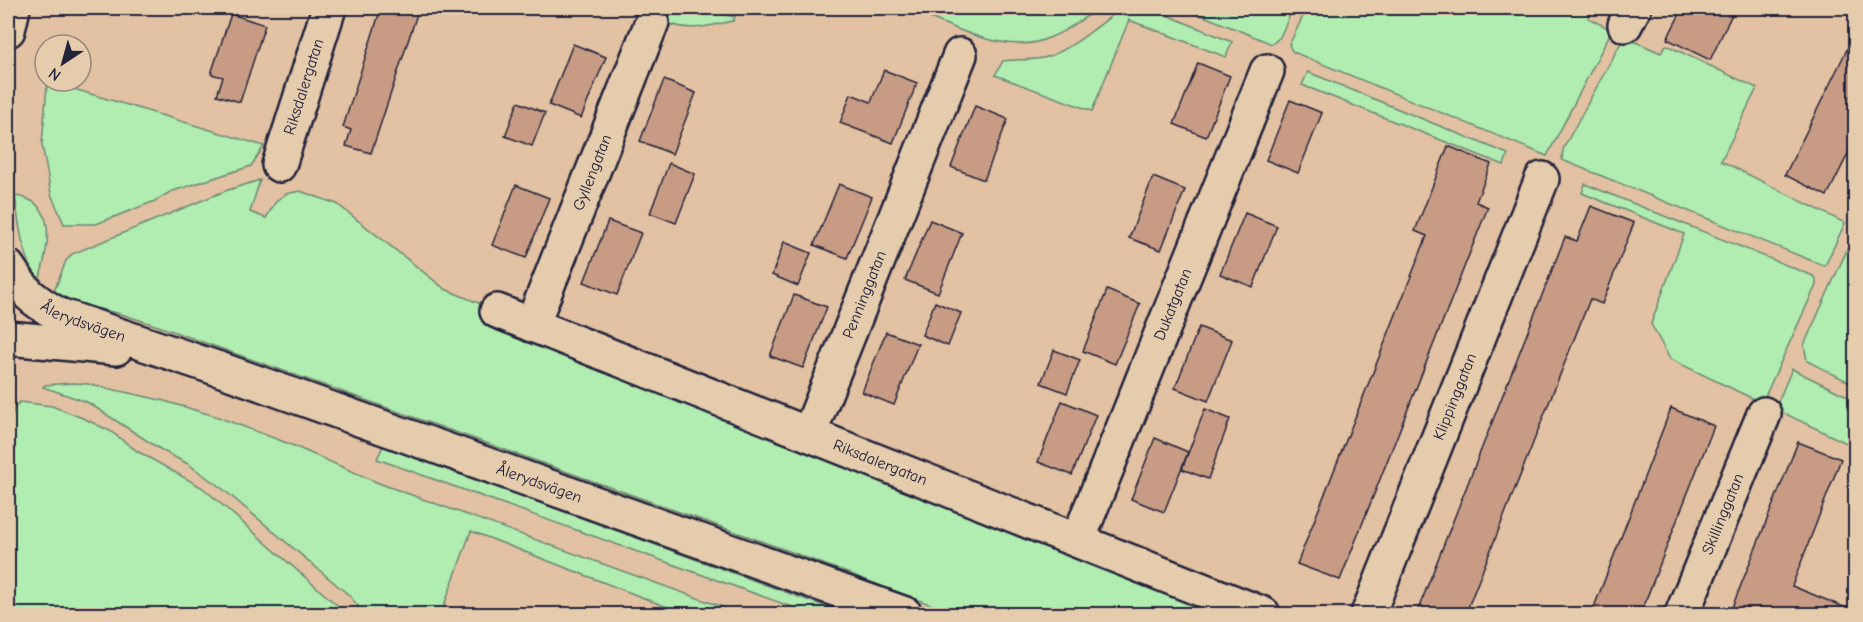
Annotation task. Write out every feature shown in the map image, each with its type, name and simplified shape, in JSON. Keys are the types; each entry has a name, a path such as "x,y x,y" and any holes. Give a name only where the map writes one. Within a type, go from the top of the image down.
{"street":[{"path":"8,30 14,8"},
{"name":"Riksdalergatan","path":"279,165 329,8"},
{"name":"Gyllengatan","path":"532,325 652,22"},
{"name":"Penninggatan","path":"809,434 960,55"},
{"name":"Dukatgatan","path":"1078,540 1267,71"},
{"name":"Klippinggatan","path":"1368,615 1542,179"},
{"name":"Ålerydsvägen","path":"8,267 24,291 38,303 59,315 557,489 905,615"},
{"name":"Riksdalergatan","path":"497,311 1263,615"},
{"name":"Ålerydsvägen","path":"8,338 175,355"},
{"name":"Skillinggatan","path":"1682,615 1764,414"}],"green space":[{"path":"642,8 695,8 735,17 733,21 702,27 686,27 671,24"},
{"path":"907,8 1099,8 1058,34 1027,44 992,40 974,35"},
{"path":"1122,8 1150,8 1232,42 1226,57 1129,20 1092,111 995,75 1003,61 1038,59 1060,52"},
{"path":"1184,8 1293,8 1280,37 1272,44"},
{"path":"1307,8 1588,8 1592,9 1588,18 1612,30 1547,156 1293,52 1289,45"},
{"path":"1624,37 1661,53 1666,45 1757,88 1721,161 1845,223 1825,266 1562,160 1563,149"},
{"path":"1308,72 1508,154 1504,165 1302,85"},
{"path":"46,93 87,93 264,146 251,166 170,192 155,201 96,224 64,224 51,194 42,144"},
{"path":"260,180 250,212 266,218 277,200 286,194 300,191 337,204 445,289 481,304 486,320 1229,614 956,614 786,550 158,326 121,314 66,301 53,294 66,261 72,254 225,191"},
{"path":"1585,184 1816,279 1816,285 1762,403 1670,359 1651,324 1684,234 1582,193"},
{"path":"15,196 29,200 39,207 45,217 47,242 39,281 25,251"},
{"path":"1855,232 1855,385 1807,361 1804,345"},
{"path":"1792,369 1855,400 1855,447 1775,409"},
{"path":"72,383 88,384 161,400 215,416 287,443 381,484 742,614 685,614 471,531 441,614 364,614 350,596 224,490 188,464 163,451 87,402 43,387"},
{"path":"20,402 52,406 85,419 110,431 137,451 203,488 347,614 8,614 8,435 14,408"},
{"path":"383,446 846,614 812,614 377,459"}],"building":[{"path":"381,8 419,8 371,153 346,146 351,130 343,127"},
{"path":"1683,8 1735,8 1710,60 1667,39"},
{"path":"231,14 265,25 240,102 217,95 223,77 211,74"},
{"path":"1856,31 1856,138 1827,196 1785,175"},
{"path":"573,44 606,57 581,118 549,105"},
{"path":"1198,63 1230,76 1206,137 1174,124"},
{"path":"884,70 917,83 893,143 840,123 851,94 871,102"},
{"path":"664,80 696,93 672,154 640,141"},
{"path":"1290,100 1322,113 1298,173 1266,160"},
{"path":"518,102 545,113 532,146 505,136"},
{"path":"975,106 1008,119 984,180 951,167"},
{"path":"1448,146 1491,164 1476,202 1488,207 1340,580 1297,564 1427,236 1415,231"},
{"path":"669,163 695,174 676,223 650,213"},
{"path":"1153,177 1185,190 1161,250 1129,238"},
{"path":"839,184 872,197 847,258 814,245"},
{"path":"516,185 549,198 526,258 492,245"},
{"path":"1591,206 1634,223 1602,304 1590,299 1465,615 1416,615 1565,237 1577,241"},
{"path":"1245,213 1277,226 1253,287 1220,274"},
{"path":"930,220 962,233 938,293 905,280"},
{"path":"608,221 641,233 617,295 584,282"},
{"path":"784,242 811,253 798,286 772,275"},
{"path":"1107,290 1140,304 1115,364 1083,351"},
{"path":"794,295 827,307 803,368 770,356"},
{"path":"935,302 961,313 948,346 922,335"},
{"path":"1199,327 1232,340 1208,401 1175,388"},
{"path":"886,332 918,344 894,405 862,392"},
{"path":"1054,350 1080,360 1067,393 1041,383"},
{"path":"1062,401 1096,415 1072,475 1038,462"},
{"path":"1671,408 1714,426 1640,615 1591,615"},
{"path":"1205,409 1230,419 1208,479 1182,469"},
{"path":"1155,438 1188,452 1164,512 1131,499"},
{"path":"1798,442 1841,459 1792,586 1856,612 1856,615 1729,615"}]}
